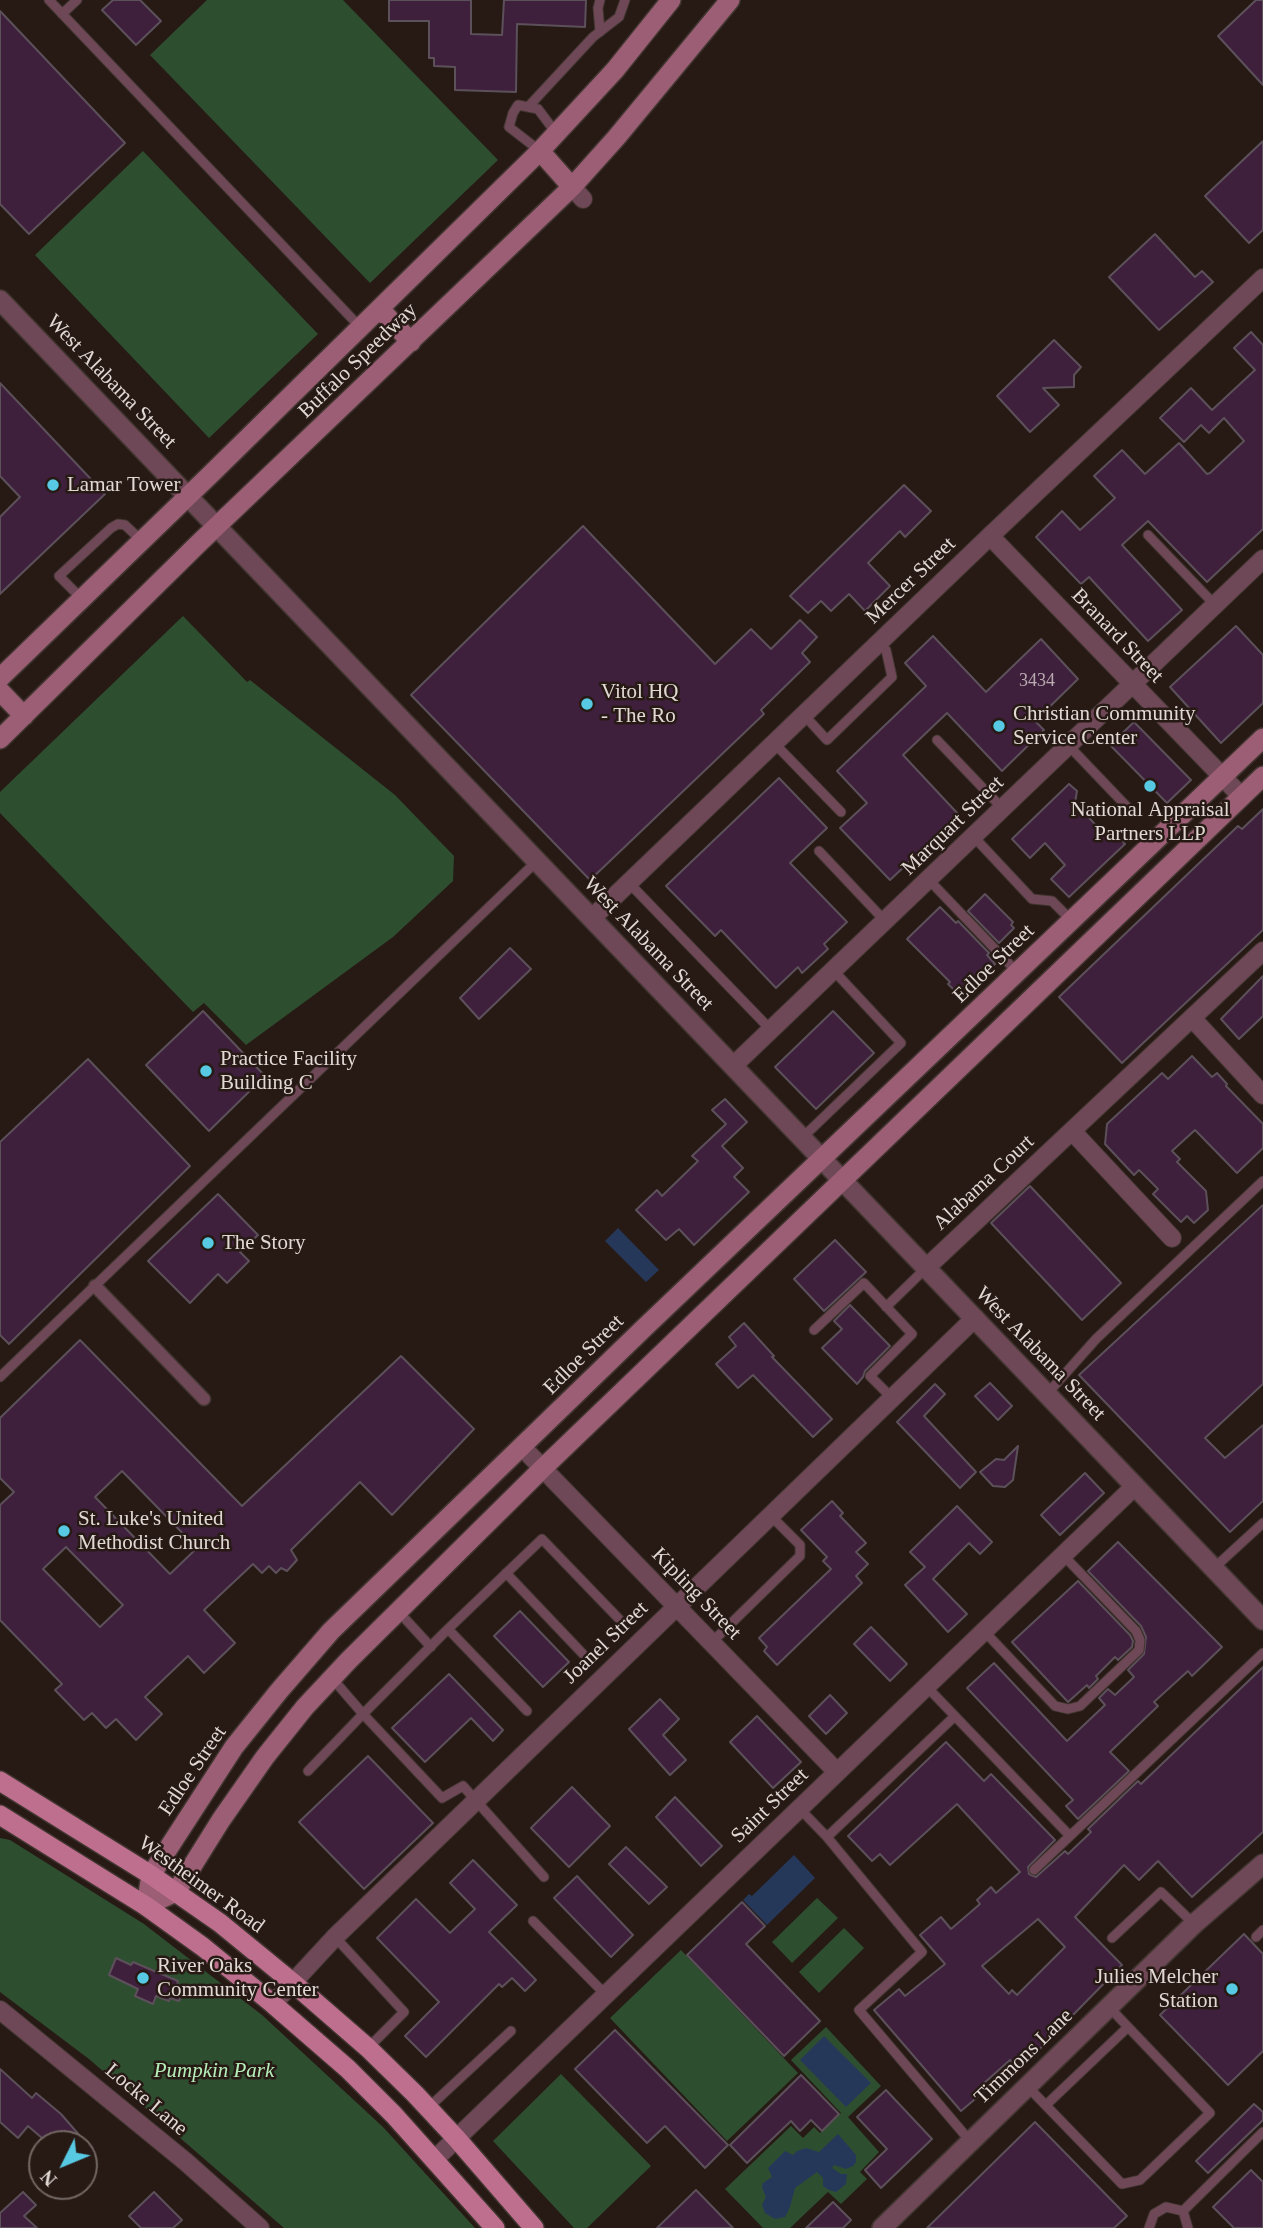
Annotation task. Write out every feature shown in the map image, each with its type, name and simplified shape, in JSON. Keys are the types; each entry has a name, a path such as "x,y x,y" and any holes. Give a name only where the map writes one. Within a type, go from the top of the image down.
{"main road":[{"name":"Buffalo Speedway","path":"0,678 540,151 615,70 671,0"},
{"name":"Buffalo Speedway","path":"0,739 217,526 411,342 578,193 616,138 730,0"},
{"path":"540,151 578,193"},
{"path":"380,309 411,342"},
{"path":"0,691 24,716"},
{"name":"Edloe Street","path":"146,1906 152,1875 242,1737 331,1631 643,1329 1263,738"},
{"path":"146,1906 176,1892 265,1757 332,1678 398,1611 543,1468 1263,776"},
{"path":"1018,973 1037,993"},
{"path":"643,1329 665,1351"},
{"path":"376,1588 398,1611"},
{"name":"Westheimer Road","path":"0,1782 152,1875 220,1923 292,1982 368,2048 428,2108 534,2228"},
{"path":"0,1815 146,1906 203,1947 273,2004 348,2069 435,2159 495,2228"}],"street":[{"name":"Mercer Street","path":"592,918 989,536 1263,278"},
{"name":"West Alabama Street","path":"1,303 1263,1620"},
{"name":"Branard Street","path":"989,536 1241,797"},
{"name":"Marquart Street","path":"733,1066 1263,559"},
{"name":"Alabama Court","path":"926,1268 1263,951"},
{"path":"1192,1018 1263,1095"},
{"path":"1072,1131 1172,1238"},
{"path":"95,1286 204,1399"},
{"name":"Joanel Street","path":"273,2004 335,1937 975,1318"},
{"name":"Kipling Street","path":"523,1447 837,1772"},
{"name":"Saint Street","path":"435,2159 1135,1486"},
{"name":"Timmons Lane","path":"882,2228 1194,1924 1263,1864"},
{"name":"Locke Lane","path":"0,2010 186,2162 260,2228"}],"lane":[{"path":"49,0 361,328"},
{"path":"62,14 77,0"},
{"path":"600,0 600,32"},
{"path":"529,106 600,32 619,17 625,0"},
{"path":"540,151 509,127 513,113 519,105 538,109 556,133"},
{"path":"82,599 59,576 118,524 125,524 142,541"},
{"path":"1148,534 1215,605"},
{"path":"804,715 827,740 892,677 886,650 878,644"},
{"path":"937,740 1003,809"},
{"path":"774,743 841,812"},
{"path":"1069,746 1132,812"},
{"path":"974,837 1032,899 1052,901 1072,921"},
{"path":"819,851 886,921"},
{"path":"0,1377 537,861"},
{"path":"929,880 1018,973"},
{"path":"629,883 771,1030"},
{"path":"802,1138 901,1042 834,971"},
{"path":"1047,1394 1096,1339 1263,1181"},
{"path":"886,1307 926,1268"},
{"path":"814,1330 863,1283 912,1334 870,1376 892,1398"},
{"path":"711,1643 800,1556 800,1545 771,1516"},
{"path":"1214,1568 1263,1523"},
{"path":"308,1771 448,1629 542,1539 620,1620"},
{"path":"984,1631 1055,1706 1068,1709 1080,1706 1139,1650 1140,1640 1136,1631 1063,1555"},
{"path":"506,1573 583,1654"},
{"path":"398,1611 431,1647"},
{"path":"448,1629 527,1711"},
{"path":"1034,1870 1263,1653"},
{"path":"332,1678 442,1798 463,1786 544,1877"},
{"path":"926,1685 1070,1836"},
{"path":"827,1837 955,1716"},
{"path":"800,1809 827,1837 922,1952 859,2010 970,2141"},
{"path":"1112,1938 1161,1892 1194,1924"},
{"path":"533,1920 606,1994"},
{"path":"335,1937 404,2012 368,2048"},
{"path":"1027,2086 1122,2185 1140,2180 1150,2171 1210,2113 1109,2007"},
{"path":"1046,2105 1128,2027"},
{"path":"428,2108 511,2031"},
{"path":"1183,2211 1263,2132"},
{"path":"1149,2228 1154,2214 1166,2207 1183,2211"},
{"path":"1183,2211 1188,2228"}],"green space":[{"path":"207,0 343,0 498,160 370,283 150,55"},
{"path":"143,151 318,334 209,438 35,255"},
{"path":"183,616 247,682 250,680 395,795 454,856 453,881 393,937 246,1045 204,1003 193,1012 0,813 0,792"},
{"name":"Pumpkin Park","path":"0,1838 10,1840 144,1924 262,2015 383,2127 475,2228 284,2228 89,2059 0,1992"},
{"path":"817,1898 838,1918 792,1963 772,1942"},
{"path":"844,1928 864,1948 819,1993 799,1972"},
{"path":"681,1950 798,2073 727,2141 610,2018"},
{"path":"826,2027 881,2086 848,2117 879,2152 860,2172 867,2179 841,2204 828,2192 790,2228 763,2228 725,2189 791,2126 803,2138 814,2127 820,2133 841,2113 791,2060"},
{"path":"561,2074 651,2166 587,2228 574,2228 493,2141"}],"water":[{"path":"618,1228 659,1270 646,1282 605,1241"},
{"path":"794,1855 815,1878 767,1925 743,1900 749,1894 752,1896"},
{"path":"824,2036 871,2083 846,2107 800,2060"},
{"path":"838,2134 856,2155 853,2166 846,2169 834,2165 832,2168 841,2174 847,2174 846,2184 836,2192 829,2190 823,2186 823,2178 817,2172 795,2188 785,2217 775,2219 765,2213 762,2205 766,2197 762,2187 763,2183 772,2177 768,2168 785,2151 793,2155 806,2148 819,2152"}],"building":[{"path":"113,0 140,0 161,21 136,45 102,10"},
{"path":"389,0 471,0 471,34 502,35 504,0 586,0 585,27 517,24 516,92 455,90 455,67 434,66 434,58 429,58 429,21 389,21"},
{"path":"1256,0 1263,0 1263,85 1218,36"},
{"path":"0,11 125,143 29,234 0,204"},
{"path":"1263,141 1263,230 1249,243 1205,196"},
{"path":"1155,234 1195,277 1202,271 1213,282 1159,330 1109,277"},
{"path":"1251,332 1263,345 1263,529 1207,582 1148,521 1122,545 1182,610 1148,641 1089,577 1081,584 1036,537 1062,511 1080,530 1115,498 1094,476 1122,450 1145,474 1179,443 1207,474 1244,441 1224,418 1209,433 1201,425 1184,442 1160,418 1191,388 1212,410 1255,370 1234,348"},
{"path":"1054,340 1081,367 1074,375 1074,387 1043,388 1059,405 1030,432 997,396"},
{"name":"Lamar Tower","path":"0,383 105,494 0,594 0,517 20,497 0,476"},
{"path":"904,485 931,511 905,537 900,531 868,563 890,586 865,611 849,594 831,611 821,601 808,613 790,596"},
{"name":"Vitol HQ - The Ro","path":"583,526 715,664 751,629 771,649 800,620 817,637 802,653 810,662 761,710 764,714 590,880 411,695"},
{"path":"1236,626 1263,655 1263,703 1221,743 1170,687"},
{"path":"933,636 986,692 1041,639 1078,679 1035,721 1044,730 1002,771 947,713 903,755 959,815 890,880 840,828 867,803 837,771 926,686 905,663"},
{"path":"1134,722 1191,780 1167,803 1110,745"},
{"path":"779,778 827,828 790,863 847,922 824,944 828,949 802,973 798,967 776,988 721,930 715,936 666,886"},
{"path":"1069,784 1077,791 1075,803 1107,837 1117,835 1125,844 1069,897 1051,879 1065,865 1045,843 1030,858 1012,839"},
{"path":"1263,809 1263,930 1122,1063 1059,997 1238,826 1242,829"},
{"path":"985,894 1013,922 1011,925 1014,928 999,943 968,911"},
{"path":"940,907 956,923 958,921 989,953 987,955 995,964 961,997 948,984 950,982 907,939"},
{"path":"510,948 531,969 479,1019 460,998"},
{"path":"1263,976 1263,1016 1239,1039 1221,1019"},
{"name":"Practice Facility Building C","path":"203,1011 265,1076 209,1131 146,1065"},
{"path":"833,1011 874,1053 816,1109 775,1067"},
{"path":"1192,1056 1212,1077 1217,1073 1263,1124 1263,1148 1237,1173 1195,1130 1172,1151 1180,1159 1177,1162 1206,1191 1208,1210 1194,1223 1187,1216 1181,1222 1153,1194 1158,1189 1139,1170 1134,1175 1105,1144 1107,1124 1162,1073 1168,1079"},
{"path":"88,1059 190,1166 9,1344 0,1335 0,1142"},
{"path":"725,1099 747,1122 722,1146 743,1168 734,1177 749,1192 694,1245 679,1229 666,1240 636,1210 657,1190 662,1196 698,1161 692,1156 726,1124 712,1110"},
{"path":"1030,1186 1121,1283 1082,1320 991,1223"},
{"name":"The Story","path":"218,1194 258,1235 240,1252 249,1261 227,1283 218,1274 190,1303 148,1261"},
{"path":"1263,1205 1263,1384 1205,1438 1225,1458 1263,1425 1263,1501 1230,1532 1079,1375"},
{"path":"835,1240 866,1272 824,1311 794,1279"},
{"path":"850,1305 890,1346 865,1371 857,1384 822,1348 842,1329 834,1321"},
{"path":"744,1323 774,1356 772,1357 832,1419 813,1437 753,1375 738,1388 716,1364 736,1346 729,1337"},
{"name":"St. Luke's United Methodist Church","path":"80,1340 242,1506 401,1356 474,1429 392,1515 360,1482 291,1550 297,1560 287,1571 281,1568 276,1573 269,1566 262,1573 253,1564 204,1610 235,1643 204,1673 188,1656 145,1697 162,1714 136,1740 116,1719 106,1728 92,1713 84,1720 55,1690 62,1684 0,1620 0,1505 14,1492 0,1478 0,1418","holes":["122,1471 197,1548 170,1574 95,1497","66,1547 123,1605 100,1627 43,1569"]},
{"path":"990,1383 1012,1406 998,1420 975,1396"},
{"path":"935,1384 945,1394 924,1416 976,1472 960,1488 897,1422"},
{"path":"1018,1446 1013,1480 1005,1487 993,1486 980,1472 996,1459 1004,1460"},
{"path":"1085,1473 1104,1493 1060,1535 1041,1515"},
{"path":"832,1501 843,1513 840,1516 866,1543 856,1552 868,1564 856,1576 862,1583 777,1665 764,1651 767,1647 759,1638 831,1569 823,1561 827,1557 801,1530"},
{"path":"957,1506 992,1542 980,1554 969,1543 933,1579 967,1614 948,1632 905,1585 925,1567 910,1552"},
{"path":"1118,1542 1222,1647 1192,1676 1188,1671 1154,1702 1158,1706 1110,1752 1129,1771 1078,1819 1066,1806 1073,1800 967,1688 994,1663 1067,1741 1105,1705 1099,1698 1108,1689 1115,1695 1134,1677 1128,1670 1144,1654 1146,1637 1141,1626 1088,1571"},
{"path":"1078,1581 1133,1641 1132,1647 1118,1660 1115,1657 1096,1676 1098,1679 1089,1688 1087,1685 1068,1702 1012,1642"},
{"path":"520,1611 569,1662 543,1687 494,1636"},
{"path":"871,1627 907,1664 890,1681 854,1644"},
{"path":"1263,1667 1263,1832 1192,1897 1158,1861 1139,1880 1124,1865 1075,1917 1122,1965 1019,2070 1010,2060 983,2084 987,2089 961,2111 874,2010 899,1989 905,1996 945,1964 920,1935 941,1917 951,1929 980,1904 977,1900 991,1887 996,1893 1020,1872 957,1804 890,1865 880,1854 872,1861 848,1836 946,1742 984,1781 991,1774 1055,1840 1028,1867 1029,1874 1036,1877 1065,1851 1068,1854 1091,1832 1088,1829 1138,1781 1141,1784","holes":["1038,1919 1065,1947 1017,1995 1012,1990 1009,1994 982,1966"]},
{"path":"449,1674 503,1730 493,1741 471,1718 425,1762 392,1728"},
{"path":"830,1695 847,1713 826,1734 809,1716"},
{"path":"660,1699 679,1719 663,1735 686,1760 670,1775 629,1729"},
{"path":"757,1716 801,1762 773,1788 730,1742"},
{"path":"368,1756 433,1823 364,1889 299,1822"},
{"path":"572,1787 610,1826 569,1867 531,1828"},
{"path":"675,1797 722,1846 701,1866 656,1817"},
{"path":"626,1847 667,1887 649,1904 609,1864"},
{"path":"473,1860 517,1905 489,1932 536,1980 525,1991 512,1978 502,1987 499,1984 426,2057 405,2036 439,2002 377,1938 416,1899 450,1933 475,1909 450,1883"},
{"path":"577,1876 633,1935 611,1957 554,1898"},
{"path":"742,1902 765,1926 746,1944 820,2021 784,2056 687,1955"},
{"name":"Julies Melcher Station","path":"1244,1934 1263,1954 1263,2051 1228,2085 1160,2015"},
{"name":"River Oaks Community Center","path":"116,1958 131,1965 133,1962 178,1981 177,1984 185,1987 179,2001 170,1998 169,2001 156,1996 153,2004 135,1996 138,1989 109,1975"},
{"path":"615,2030 728,2145 705,2168 665,2126 647,2143 575,2069"},
{"path":"0,2069 32,2098 36,2093 75,2130 33,2130 28,2126 18,2138 0,2122"},
{"path":"801,2075 839,2114 822,2131 811,2120 800,2131 791,2121 747,2163 730,2145"},
{"path":"886,2090 932,2139 881,2188 865,2170 887,2149 857,2117"},
{"path":"1254,2104 1263,2112 1263,2120 1208,2173 1196,2161"},
{"path":"1035,2122 1127,2216 1114,2228 927,2228"},
{"path":"1251,2170 1263,2182 1263,2228 1234,2228 1213,2207"},
{"path":"696,2190 733,2228 657,2228"},
{"path":"23,2192 28,2200 36,2205 24,2216 37,2228 0,2228 0,2213"},
{"path":"154,2192 182,2220 173,2228 141,2228 129,2216"},
{"path":"833,2202 851,2220 843,2228 806,2228"}],"place":[{"name":"Lamar Tower","path":"53,485"},
{"name":"Vitol HQ - The Ro","path":"587,704"},
{"name":"Christian Community Service Center","path":"999,726"},
{"name":"National Appraisal Partners LLP","path":"1150,786"},
{"name":"Practice Facility Building C","path":"206,1071"},
{"name":"The Story","path":"208,1243"},
{"name":"St. Luke's United Methodist Church","path":"64,1531"},
{"name":"River Oaks Community Center","path":"143,1978"},
{"name":"Julies Melcher Station","path":"1232,1989"}]}
